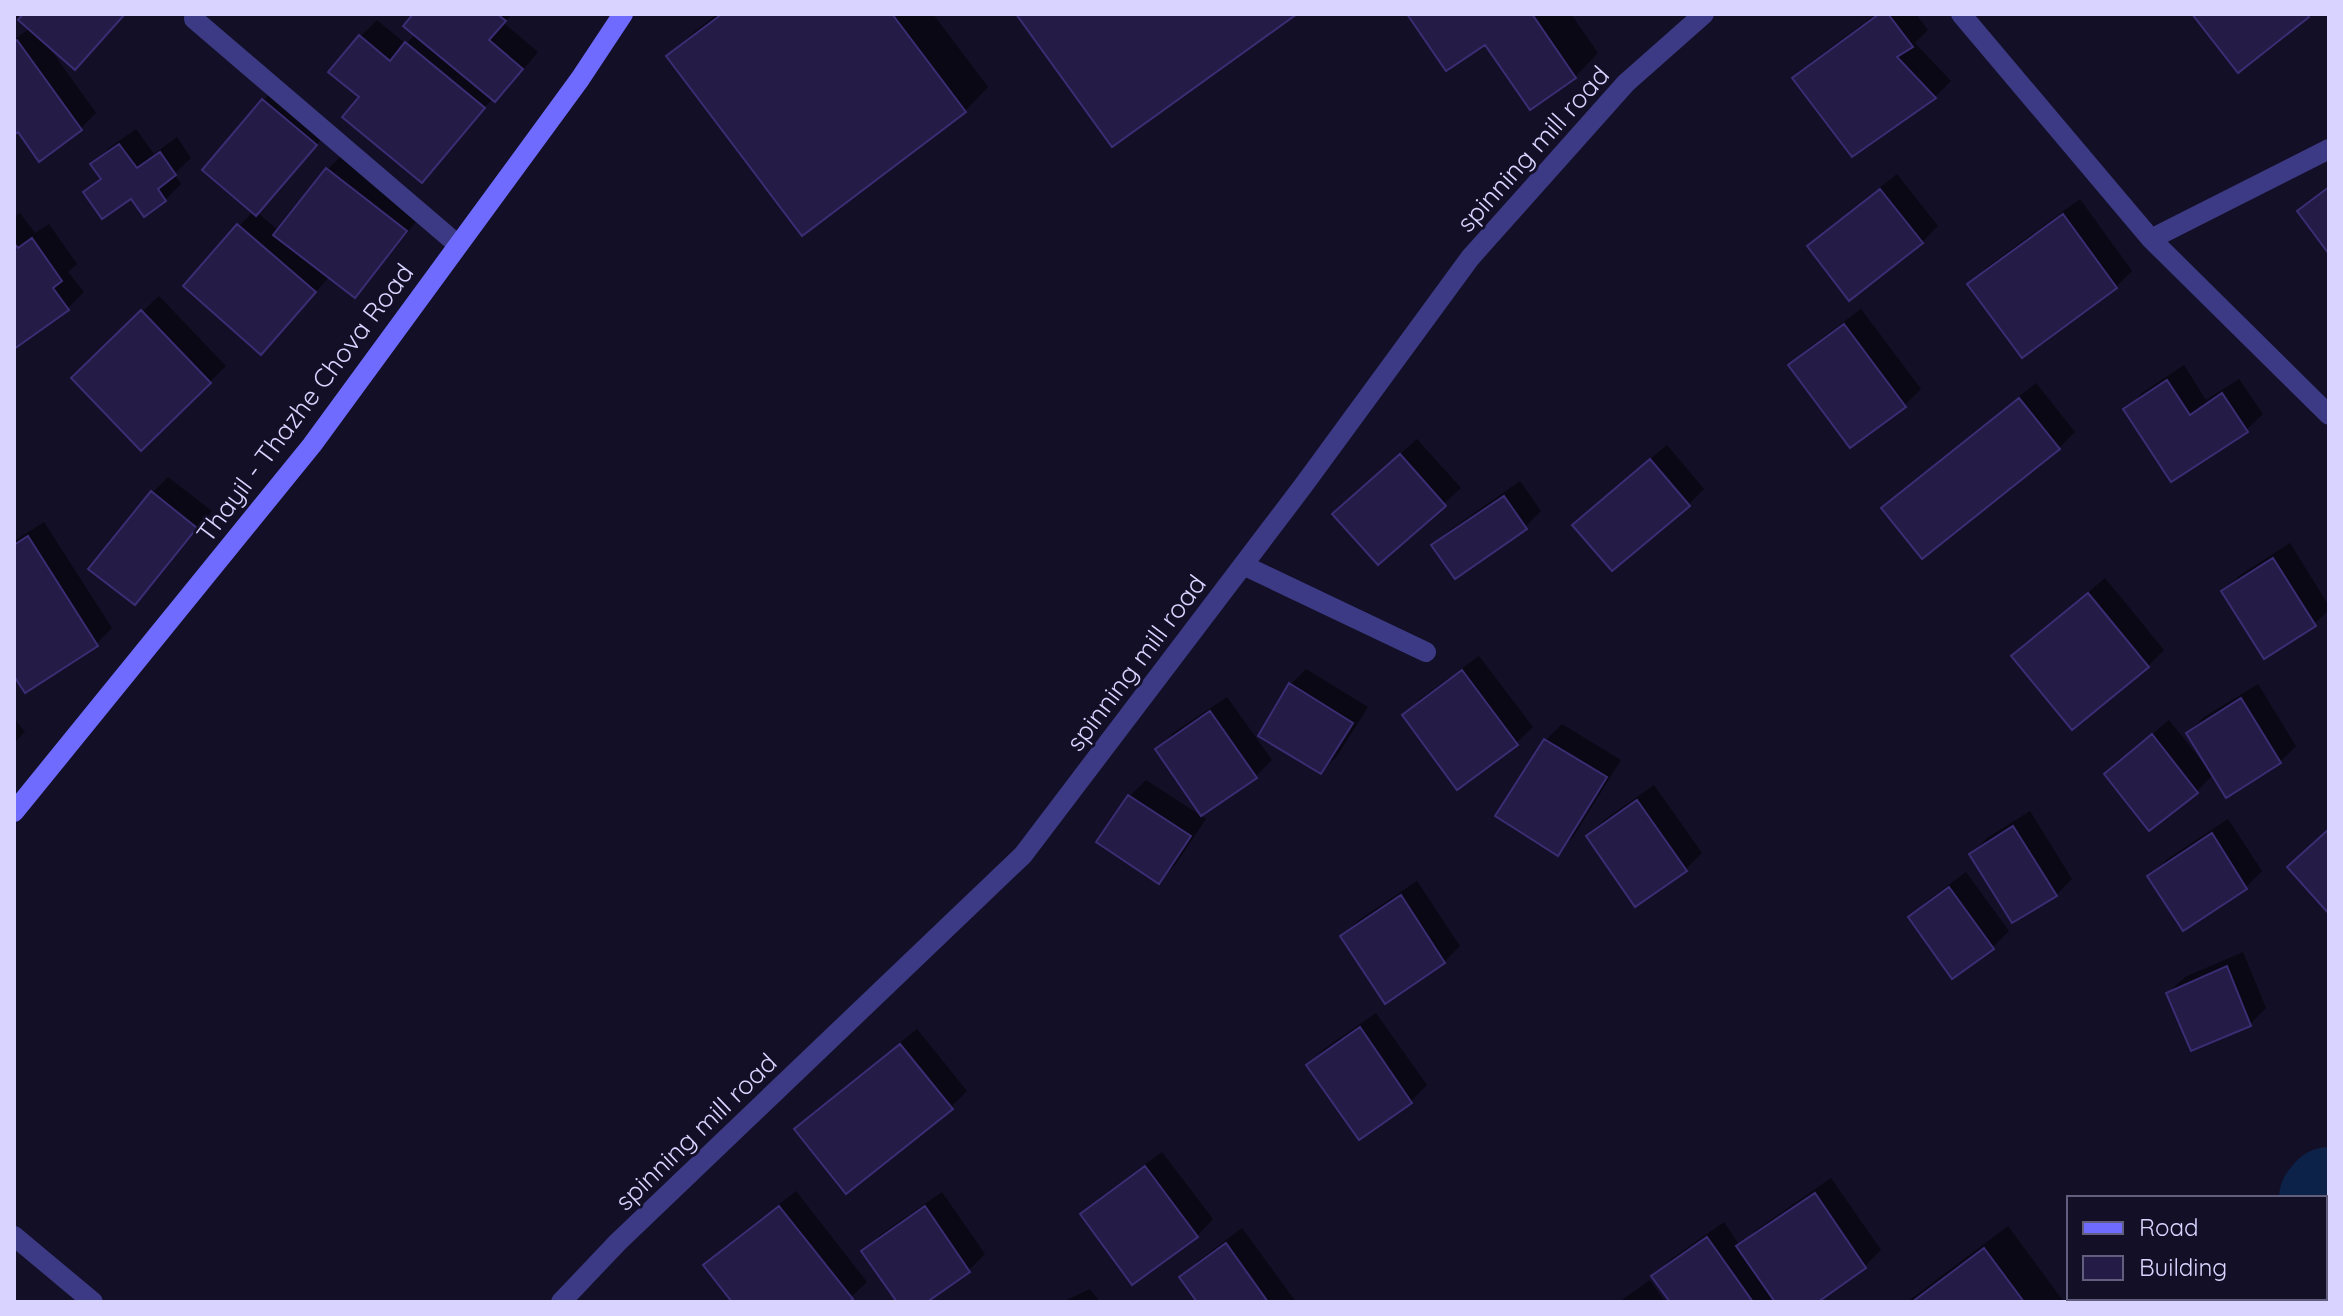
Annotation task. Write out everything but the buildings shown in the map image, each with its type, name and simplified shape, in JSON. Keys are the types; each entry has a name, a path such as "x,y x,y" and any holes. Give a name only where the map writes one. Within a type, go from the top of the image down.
{"street":[{"name":"Thayil - Thazhe Chova Road","path":"14,812 312,445 580,79 623,14"},
{"name":"spinning mill road","path":"561,1302 618,1242 1023,855 1470,258 1626,83 1704,14"},
{"path":"1961,14 2151,239 2329,415"},
{"path":"194,19 457,244"},
{"path":"2151,239 2329,149"},
{"path":"1243,565 1426,652"},
{"path":"14,1236 93,1302"}],"waterway":[{"path":"2326,1196 2329,1192"}]}
